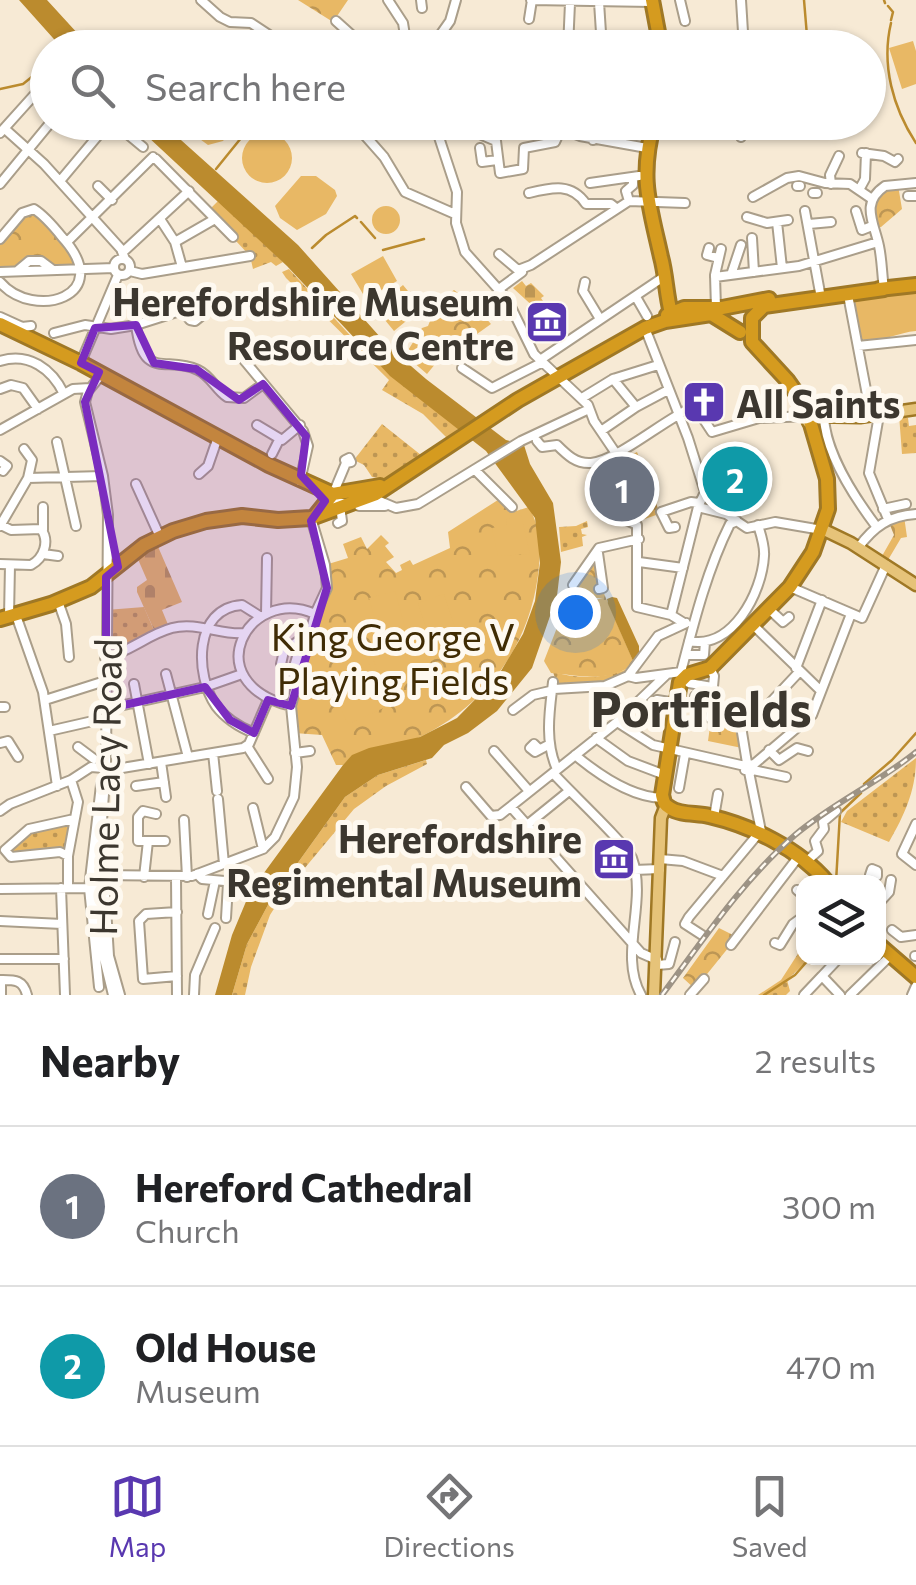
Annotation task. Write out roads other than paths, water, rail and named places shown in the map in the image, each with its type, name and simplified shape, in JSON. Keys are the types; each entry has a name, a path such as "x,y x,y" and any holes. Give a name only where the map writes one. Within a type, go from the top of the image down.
{"highway":[{"path":"652,1 658,30"},
{"path":"649,140 646,200 677,315 721,306 916,285"},
{"path":"721,306 730,328 748,325 764,306 821,296"},
{"path":"9,619 91,587 160,537 204,522 229,517 312,518 347,497 393,481 517,398 646,322 721,306 747,306 750,347 811,419 829,490 828,509 805,565 790,587 769,609 745,623 710,668 683,680 668,750 664,802 674,810 714,817 760,835 803,858 821,875"},
{"path":"557,376 634,329 678,310"},
{"path":"0,320 81,362 95,382 347,497"},
{"path":"886,951 916,980"}],"main road":[{"path":"811,419 916,409"},
{"path":"820,526 916,585"},
{"path":"654,995 664,802"}],"street":[{"path":"201,0 230,22 251,22 263,30"},
{"path":"388,0 405,30"},
{"path":"444,30 456,0"},
{"path":"529,19 539,0 652,1"},
{"path":"680,0 685,21"},
{"path":"741,0 743,30"},
{"path":"599,2 601,30"},
{"path":"569,30 570,3"},
{"path":"336,21 346,30"},
{"path":"30,99 2,131 60,181 124,256 130,271"},
{"path":"0,184 37,140"},
{"path":"60,181 93,140"},
{"path":"135,140 143,147"},
{"path":"369,140 405,192 456,221"},
{"path":"440,140 457,192 456,221 467,255 499,290 541,361 582,398 614,452"},
{"path":"494,140 500,173 524,170 524,148 556,140"},
{"path":"594,140 647,148"},
{"path":"480,148 482,162 497,160"},
{"path":"859,190 865,179 864,153 896,162 898,159"},
{"path":"67,242 154,158 215,219 245,256 142,274 130,271"},
{"path":"830,184 836,158"},
{"path":"590,183 636,176 626,191 629,200"},
{"path":"753,197 788,178 799,184 850,184 872,198"},
{"path":"816,182 816,194"},
{"path":"884,289 869,209 872,198 885,186 914,183 911,196"},
{"path":"98,186 112,200"},
{"path":"530,193 570,188 586,204 611,204 616,208"},
{"path":"81,362 117,260 188,191"},
{"path":"500,254 516,270 523,269 629,200 686,202"},
{"path":"0,239 20,214 32,208 67,242 78,256 81,270 77,286 56,299 22,298 0,282"},
{"path":"856,210 862,230 872,226"},
{"path":"747,217 767,223 807,219 831,222"},
{"path":"160,219 174,242 182,267"},
{"path":"174,242 215,219"},
{"path":"807,219 821,296"},
{"path":"777,222 782,268"},
{"path":"752,238 757,254 754,272"},
{"path":"715,277 814,262 878,242"},
{"path":"731,275 741,246"},
{"path":"707,252 719,253 715,277 721,306"},
{"path":"0,272 17,271 23,264 42,261 53,270 116,271 124,276 130,271"},
{"path":"499,290 523,269"},
{"path":"462,368 490,388 541,361 666,276"},
{"path":"582,285 600,319"},
{"path":"848,293 875,415 869,468 872,488 888,508"},
{"path":"636,297 704,488 671,615"},
{"path":"54,333 85,325 136,326 182,310 193,322 205,313"},
{"path":"0,320 31,326"},
{"path":"136,326 147,358 165,366 196,369 228,398 244,398 263,384"},
{"path":"858,346 916,340"},
{"path":"239,354 300,425 308,446 347,497 405,508 418,504 521,441 536,438 588,410"},
{"path":"0,361 16,357 48,370 64,394"},
{"path":"582,398 612,379 658,364"},
{"path":"612,379 636,406"},
{"path":"85,402 95,382"},
{"path":"2,425 95,382 107,384 140,402"},
{"path":"0,388 24,388 38,409"},
{"name":"Holme Lacy Road","path":"80,390 108,508 106,768 101,875 93,888 102,958 116,995"},
{"path":"601,432 636,406 668,390"},
{"path":"536,438 542,447 558,446 572,459 593,464 695,406 711,432 759,418 811,419 825,430 852,492 876,526"},
{"path":"257,425 279,440"},
{"path":"272,454 279,440 300,425"},
{"path":"199,474 208,466 218,437"},
{"path":"57,442 76,526"},
{"path":"24,448 32,460 28,478 0,526 43,530"},
{"path":"338,523 342,521 347,497 340,476 346,464"},
{"path":"475,470 512,507"},
{"path":"28,478 103,476"},
{"path":"136,484 160,537"},
{"path":"888,519 890,495"},
{"path":"675,527 669,528 660,513 691,502 726,514 747,528 776,522 820,526"},
{"path":"888,508 906,504"},
{"path":"43,507 43,554 32,565 5,565 9,619 45,700 57,786"},
{"path":"854,545 888,519 916,514"},
{"path":"620,517 633,521 637,528 636,605 689,624"},
{"path":"116,995 101,875 187,876 263,850 275,837 294,797 297,783 292,706 306,638 324,596 326,576 312,518"},
{"path":"683,680 689,624 723,537 736,521"},
{"path":"689,641 705,642 745,623 763,564 758,525"},
{"path":"573,585 601,548 638,540"},
{"path":"108,552 116,559 127,559"},
{"path":"598,553 603,588 599,588"},
{"path":"43,554 58,556"},
{"path":"263,615 267,558"},
{"path":"639,562 683,568"},
{"path":"790,587 862,618 886,565"},
{"path":"91,587 101,588 106,595"},
{"path":"771,702 798,670 822,600"},
{"path":"58,602 66,624 69,658"},
{"path":"254,733 230,720 218,708 206,688 201,652 209,628 221,611 236,605 248,606 263,615"},
{"path":"240,647 245,633 263,615 293,608 315,614"},
{"path":"769,609 783,622 788,617"},
{"path":"749,767 811,716 851,614"},
{"path":"745,623 822,691"},
{"path":"514,710 533,695 552,688 605,686 628,676 655,639 689,624"},
{"path":"105,658 174,627 245,633"},
{"path":"234,634 240,647 242,674 249,685 268,700 292,706"},
{"path":"686,655 704,655 705,642"},
{"path":"710,668 714,674 710,716"},
{"path":"166,674 188,757"},
{"path":"49,731 137,703 206,688 242,674"},
{"path":"628,676 712,686"},
{"path":"466,787 492,816 500,815 617,722 660,679 683,680"},
{"path":"45,700 106,681"},
{"path":"134,684 149,764"},
{"path":"552,688 543,716 550,744 548,760 568,791 630,854 634,870 632,978 640,995"},
{"path":"695,696 710,699"},
{"path":"247,746 268,700"},
{"path":"657,700 676,703"},
{"path":"702,935 684,926 760,835 738,708"},
{"path":"617,722 636,736 668,750 786,777"},
{"path":"16,734 4,742 18,758"},
{"path":"596,738 628,761 665,775"},
{"path":"538,748 550,744"},
{"path":"79,749 106,768 247,746"},
{"path":"247,746 268,773"},
{"path":"770,750 779,760 797,748 808,751"},
{"path":"295,753 310,751"},
{"path":"494,751 530,791"},
{"path":"213,753 224,864"},
{"path":"679,788 685,754"},
{"path":"575,755 614,782 664,802"},
{"path":"161,762 166,798"},
{"path":"0,811 71,780 95,763"},
{"name":"Holme Lacy Road","path":"95,763 101,776 93,888 99,987"},
{"path":"65,994 64,888 70,823 78,802 71,780"},
{"path":"136,786 164,782"},
{"path":"526,825 568,791"},
{"path":"714,817 718,794"},
{"path":"510,807 644,956 669,964 675,942"},
{"path":"253,808 263,850"},
{"path":"156,814 143,811 138,816 138,841 165,842"},
{"path":"731,945 803,858 818,851 816,842 824,829 823,822 836,812"},
{"path":"184,820 187,876"},
{"path":"68,856 60,852 11,857 5,850 29,829 70,823"},
{"path":"916,824 902,854 916,865"},
{"path":"144,876 148,841"},
{"path":"634,870 683,860 723,876"},
{"path":"198,874 202,879 232,883 226,918"},
{"path":"176,877 176,995"},
{"path":"886,899 894,894 891,880"},
{"path":"208,914 215,881"},
{"path":"0,889 93,888"},
{"path":"177,912 146,914 139,921 143,979 177,976"},
{"path":"0,920 62,924"},
{"path":"780,946 796,922"},
{"path":"194,995 195,975 215,928"},
{"path":"892,930 901,936 916,935"},
{"path":"178,955 202,960"},
{"path":"850,995 891,955"},
{"path":"0,958 64,959"},
{"path":"804,995 832,965"},
{"path":"822,976 840,995"},
{"path":"690,995 704,978"},
{"path":"1,995 0,980 16,980 26,995"},
{"path":"912,995 916,980"}],"waterway":[{"path":"804,0 806,30"},
{"path":"888,6 893,12 891,20"},
{"path":"891,23 887,55 891,86 916,143"},
{"path":"0,89 30,78"},
{"path":"216,169 239,140"},
{"path":"312,248 326,235 357,218"},
{"path":"361,222 375,238"},
{"path":"383,250 424,239"},
{"path":"864,784 916,733"},
{"path":"836,875 840,813 861,793"},
{"path":"764,995 804,965"}],"railway":[{"path":"662,995 724,911 776,853 810,824 916,752"}],"place":[{"name":"Herefordshire Museum Resource Centre","path":"547,322"},
{"name":"All Saints","path":"704,402"},
{"name":"Old House","path":"735,479"},
{"name":"Hereford Cathedral","path":"622,489"},
{"name":"Herefordshire Regimental Museum","path":"614,859"}],"district":[{"name":"Portfields","path":"701,707"}],"park label":[{"name":"King George V Playing Fields","path":"393,657"}]}
